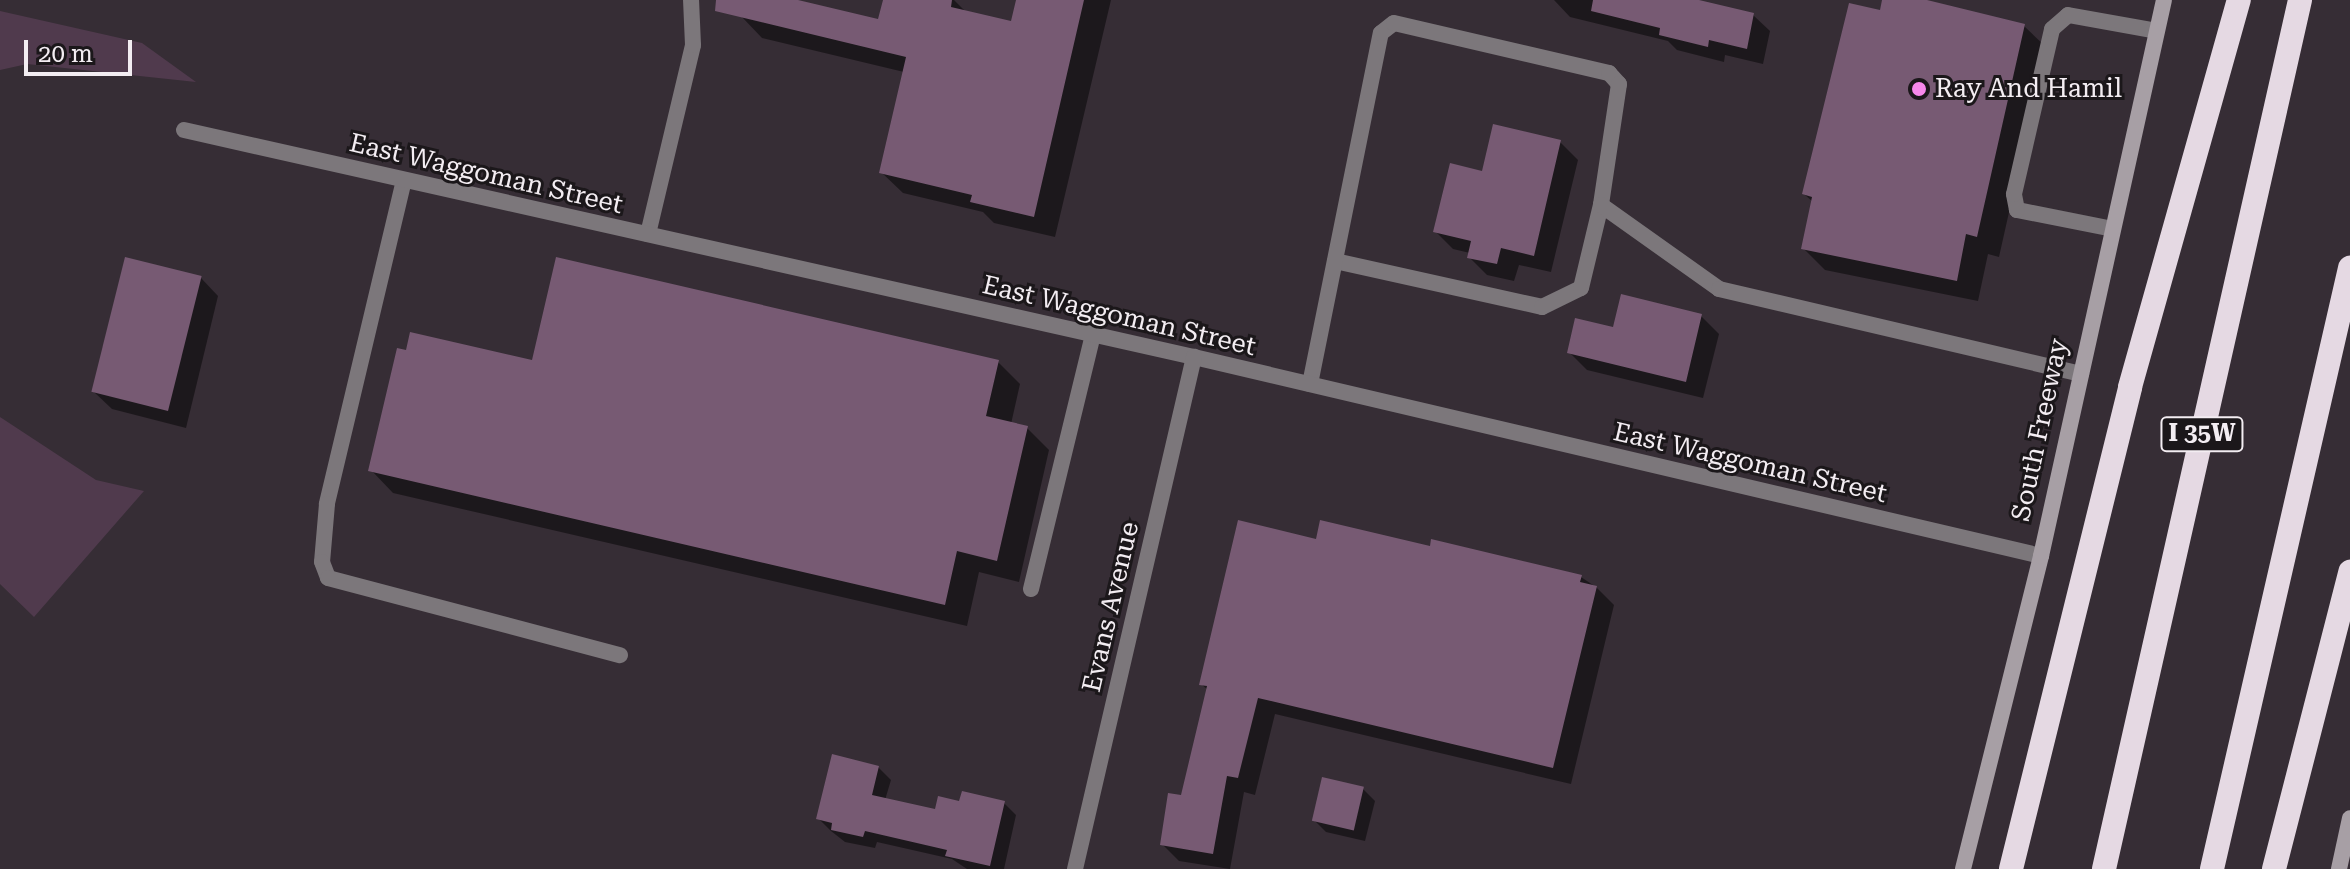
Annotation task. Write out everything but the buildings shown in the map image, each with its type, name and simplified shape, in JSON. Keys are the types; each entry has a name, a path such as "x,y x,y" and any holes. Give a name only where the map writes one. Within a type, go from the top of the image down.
{"highway":[{"path":"2011,869 2130,387 2239,0"},
{"name":"I 35W","path":"2104,869 2300,0"},
{"path":"2212,869 2350,268"},
{"path":"2274,869 2350,572"}],"main road":[{"name":"South Freeway","path":"1963,869 2041,556 2164,0"},
{"path":"2339,869 2350,818"}],"street":[{"path":"648,234 693,45 691,0"},
{"path":"2113,229 2017,210 2014,194 2052,29 2068,15 2157,31"},
{"path":"1310,384 1381,33 1394,23 1609,73 1619,84 1601,205 1581,288 1542,307 1335,261"},
{"name":"East Waggoman Street","path":"184,130 1194,357 2041,556"},
{"path":"404,180 361,347 327,504 322,562 328,578 620,655"},
{"path":"1601,205 1719,289 2081,374"},
{"path":"1031,589 1093,334"},
{"name":"Evans Avenue","path":"1075,869 1194,357"}],"shaded area":[{"path":"0,11 142,43 196,82 27,64 0,70"},
{"path":"0,417 96,480 144,491 34,617 0,584"}],"place":[{"name":"Ray And Hamil","path":"1919,89"}]}
